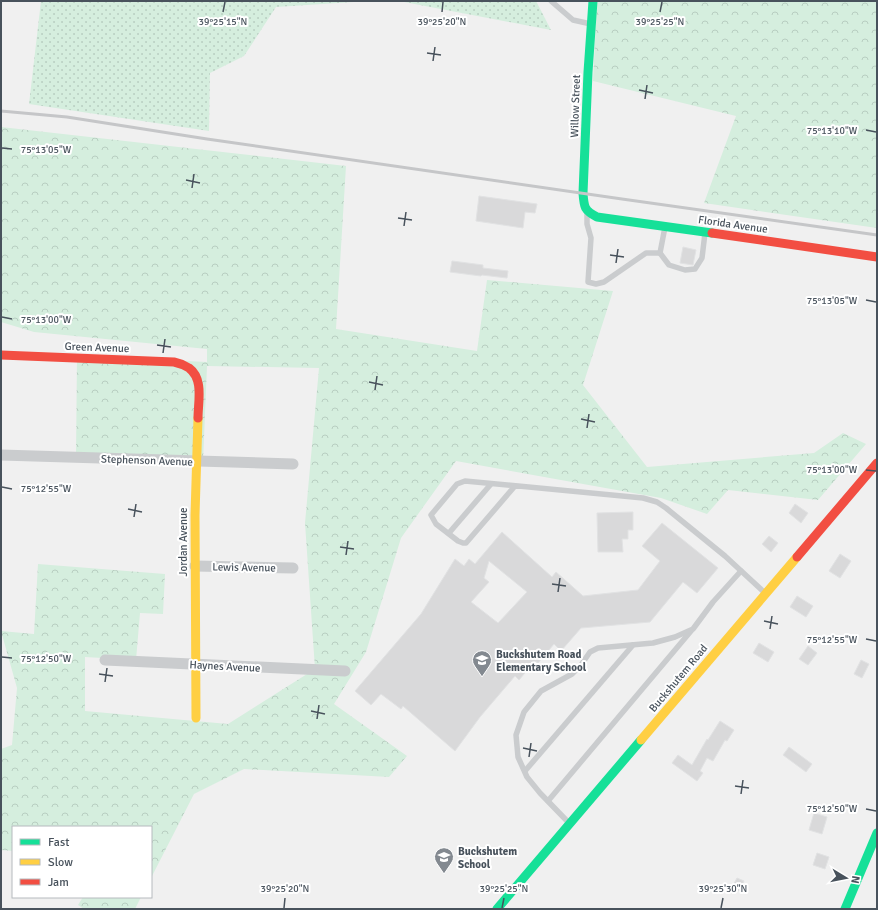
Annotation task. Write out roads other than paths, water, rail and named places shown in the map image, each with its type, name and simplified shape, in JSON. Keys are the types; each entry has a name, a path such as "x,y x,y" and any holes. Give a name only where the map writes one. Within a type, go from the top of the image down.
{"main road":[{"name":"Willow Street","path":"587,212 584,207 583,193 588,72 593,1"},
{"name":"Florida Avenue","path":"587,212 598,217 877,257"},
{"name":"Green Avenue","path":"1,355 174,362 191,369"},
{"name":"Jordan Avenue","path":"191,369 198,380 199,393 195,515 196,718"},
{"name":"Buckshutem Road","path":"497,909 877,462"},
{"path":"844,909 877,832"}],"street":[{"name":"Stephenson Avenue","path":"1,455 293,464"},
{"name":"Lewis Avenue","path":"195,566 294,568"},
{"name":"Haynes Avenue","path":"105,660 345,671"}],"lane":[{"path":"551,1 573,20 591,24"},
{"path":"587,212 586,224 591,238 588,282 596,284 604,282 646,253 660,253"},
{"path":"665,226 660,253 669,265 685,270 695,269 702,258 705,232"},
{"path":"515,486 466,543 463,544 458,541 436,524 430,516 457,484 465,481 642,498 657,502 666,508 719,551 765,594"},
{"path":"449,533 491,484"},
{"path":"548,801 693,630 713,602 741,571"},
{"path":"570,823 527,777 518,757 516,735 524,712 541,691 572,674 581,665 590,652 598,648 653,643 693,630"},
{"path":"525,771 633,645"}],"railway":[{"path":"1,111 67,117 207,139 877,235"}],"place":[{"name":"Buckshutem Road Elementary School","path":"482,677"},
{"name":"Buckshutem School","path":"444,874"}]}
